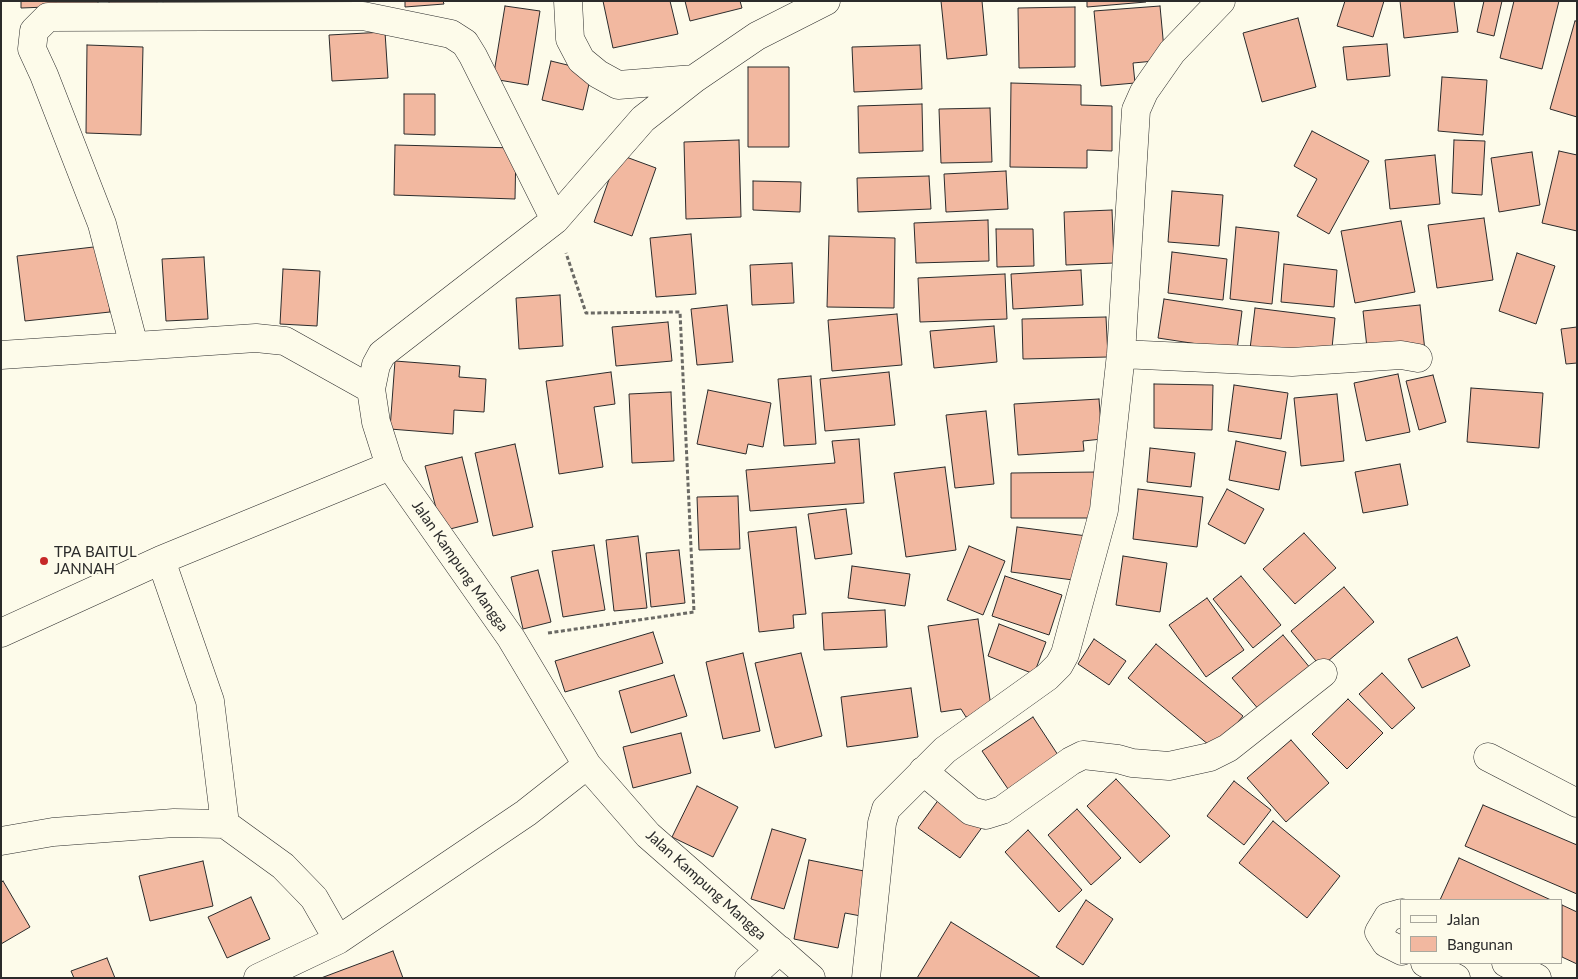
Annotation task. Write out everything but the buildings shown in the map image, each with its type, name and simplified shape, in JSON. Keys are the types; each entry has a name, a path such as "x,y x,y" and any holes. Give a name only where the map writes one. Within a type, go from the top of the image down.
{"street":[{"path":"568,1 570,39 581,60 598,74 618,85 694,79"},
{"path":"1,355 256,338 285,342 371,389 376,365 382,354 555,220 643,119 694,79 757,36 826,1"},
{"path":"866,978 882,824 886,810 922,771 945,750 1047,677 1059,665 1065,654 1104,510 1121,354 1136,110 1144,92 1172,52 1221,1"},
{"path":"134,346 102,224 32,49 34,31 48,17 363,16 451,34 465,43 473,56 555,220"},
{"path":"1121,354 1292,362 1401,355 1418,358"},
{"name":"Jalan Kampung Mangga","path":"371,389 376,422 390,466 511,638 587,765 648,835 811,978"},
{"path":"1,633 161,560 390,466"},
{"path":"161,560 210,701 225,824"},
{"path":"922,771 972,811 986,815 1002,810 1071,761 1083,755 1118,759 1132,763 1169,766 1210,757 1228,748 1323,673"},
{"path":"1488,757 1577,803"},
{"path":"258,978 338,940 526,813 587,765"},
{"path":"1,841 53,832 90,829 174,823 225,824 283,866 314,898 338,940"},
{"path":"1400,914 1388,917 1379,932 1386,943 1400,950"},
{"path":"749,978 780,950"},
{"path":"1427,964 1456,978"},
{"path":"1508,964 1537,978"}],"path":[{"path":"511,638 694,612 680,312 586,314 555,220"}],"place":[{"name":"TPA BAITUL JANNAH","path":"44,561"}]}
